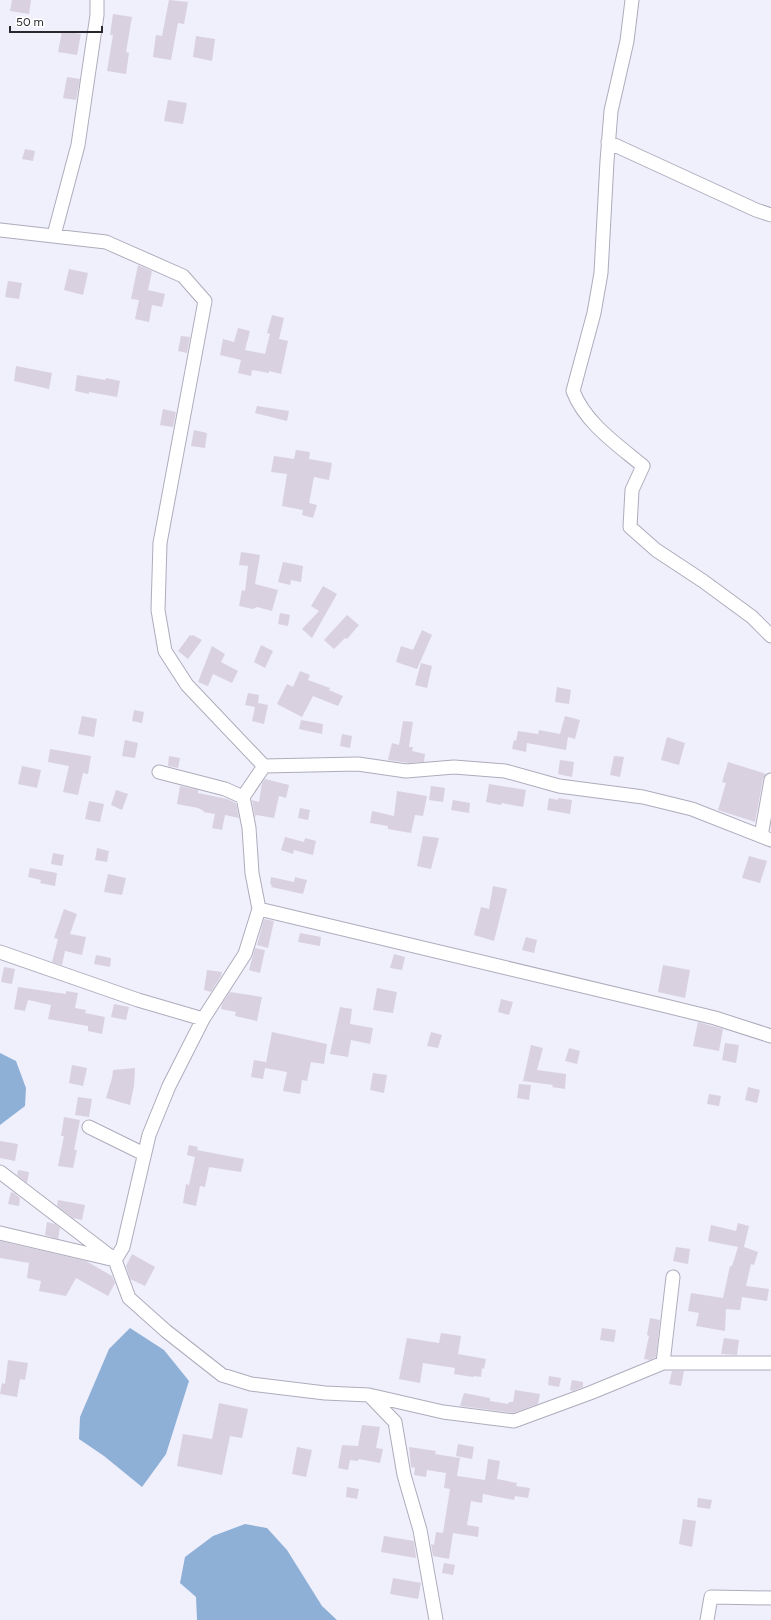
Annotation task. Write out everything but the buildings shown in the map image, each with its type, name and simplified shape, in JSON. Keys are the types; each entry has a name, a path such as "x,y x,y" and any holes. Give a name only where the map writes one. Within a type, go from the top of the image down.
{"street":[{"path":"54,235 78,145 97,14 97,0"},
{"path":"632,0 627,41 611,111 601,273 594,313 573,391 578,404 599,429 643,466 632,490 630,527 656,550 703,581 752,617 771,636"},
{"path":"608,142 756,210 771,215"},
{"path":"0,230 106,242 183,276 205,301 160,543 158,610 165,651 187,685 264,766 358,764 406,771 454,767 505,770 559,786 642,797 692,809 766,838 771,780"},
{"path":"115,1260 123,1247 149,1135 169,1086 203,1019 245,954 258,909 252,873 249,828 244,797 264,766"},
{"path":"159,772 225,788 244,797"},
{"path":"258,909 715,1018 771,1036"},
{"path":"0,952 138,1000 203,1019"},
{"path":"89,1127 144,1154"},
{"path":"0,1172 115,1260 129,1298 166,1331 222,1375 259,1385 325,1393 369,1395 443,1412 514,1421 590,1394 663,1363 771,1363"},
{"path":"0,1233 115,1260"},
{"path":"663,1363 673,1277"},
{"path":"369,1395 395,1422 404,1475 420,1530 436,1620"},
{"path":"707,1620 711,1597 771,1598"}],"water":[{"path":"0,1053 16,1061 26,1088 25,1106 0,1125"},
{"path":"130,1328 164,1350 189,1381 166,1454 142,1487 104,1456 79,1439 80,1417 109,1349"},
{"path":"245,1524 267,1528 287,1550 322,1606 337,1620 197,1620 196,1597 180,1583 185,1557 213,1536"}]}
